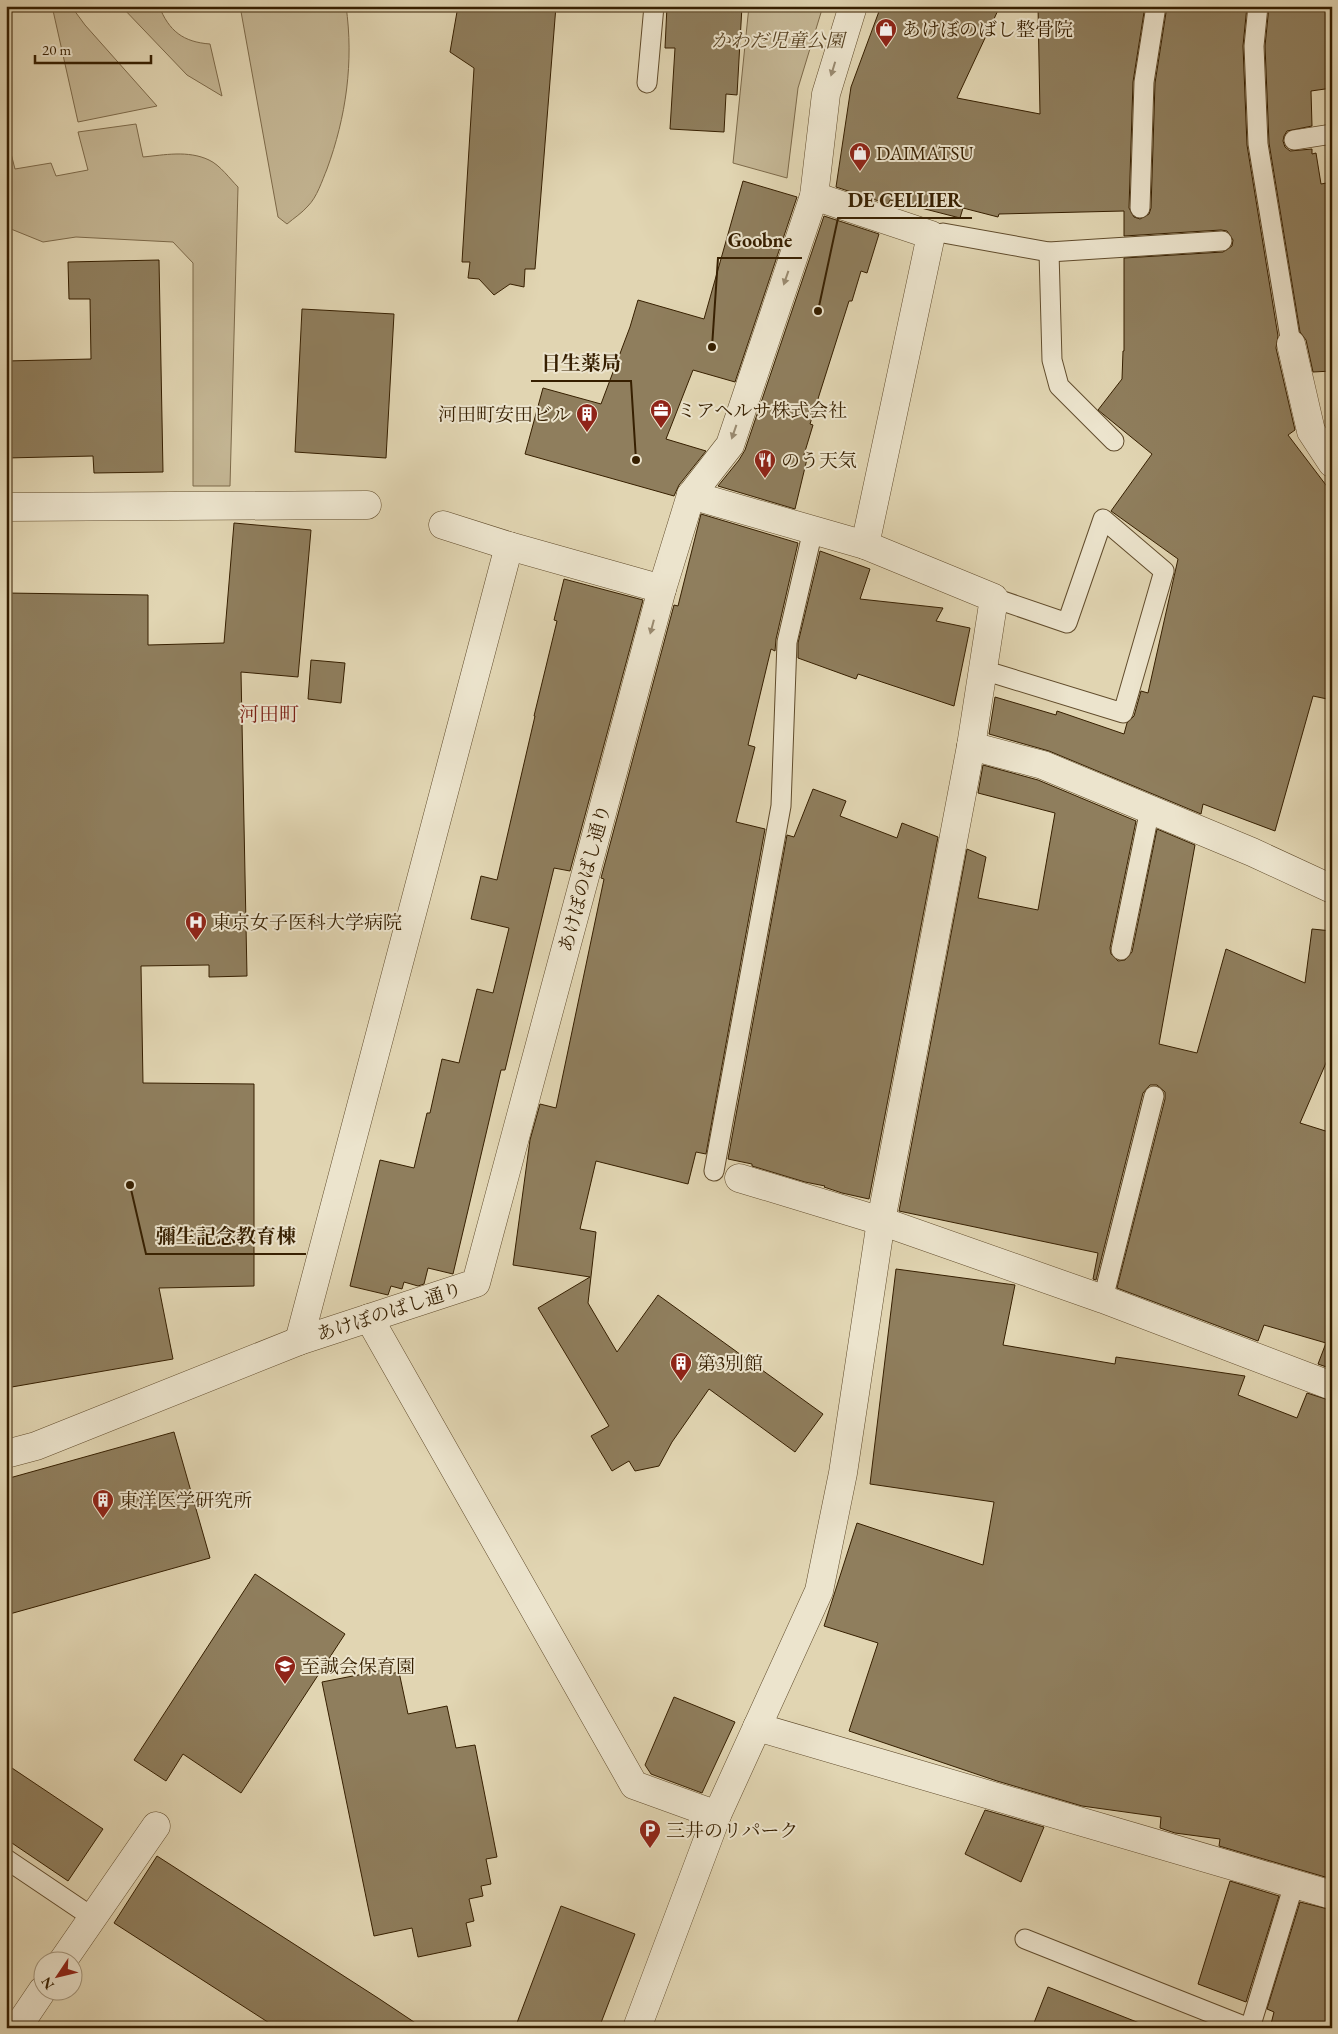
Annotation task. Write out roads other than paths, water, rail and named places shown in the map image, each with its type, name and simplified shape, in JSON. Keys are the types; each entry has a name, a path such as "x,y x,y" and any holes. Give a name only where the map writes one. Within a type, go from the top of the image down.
{"street":[{"name":"あけぼのばし通り","path":"6,1454 36,1446 299,1341 476,1283 662,589 691,495 730,445 814,196 826,94 853,6"},
{"path":"814,196 931,235 865,545"},
{"path":"1291,344 1311,431 1332,463"},
{"path":"637,2028 717,1815 819,1591 843,1473 882,1221 971,746 994,598 865,545 691,495"},
{"path":"6,507 367,505"},
{"path":"443,525 509,546 662,589"},
{"path":"299,1341 509,546"},
{"path":"971,746 1043,765 1252,852 1332,889"},
{"path":"726,1174 882,1221 1103,1299 1332,1386"},
{"path":"370,1318 634,1785 717,1815"},
{"path":"757,1728 1332,1895"},
{"path":"69,1952 156,1826"},
{"path":"17,2028 35,2002"}],"lane":[{"path":"647,83 654,6"},
{"path":"1140,208 1144,82 1156,6"},
{"path":"1258,6 1254,46 1258,144 1291,344"},
{"path":"1294,140 1332,134"},
{"path":"931,235 943,233 1049,252 1222,241"},
{"path":"1049,252 1052,360 1058,386 1114,442"},
{"path":"983,670 1124,713 1164,571 1103,519 1067,623 994,598"},
{"path":"726,1174 781,806 787,642 813,530"},
{"path":"1121,950 1150,809"},
{"path":"1103,1299 1154,1096"},
{"path":"6,1859 92,1917"},
{"path":"1025,1939 1250,2028 1294,1884"}],"place":[{"name":"あけぼのばし整骨院","path":"886,48"},
{"name":"DAIMATSU","path":"860,172"},
{"name":"DE CELLIER","path":"818,311"},
{"name":"Goobne","path":"712,347"},
{"name":"ミアヘルサ株式会社","path":"661,429"},
{"name":"河田町安田ビル","path":"587,433"},
{"name":"日生薬局","path":"636,460"},
{"name":"のう天気","path":"765,479"},
{"name":"東京女子医科大学病院","path":"196,941"},
{"name":"彌生記念教育棟","path":"130,1185"},
{"name":"第3別館","path":"681,1382"},
{"name":"東洋医学研究所","path":"103,1519"},
{"name":"至誠会保育園","path":"285,1685"},
{"name":"三井のリパーク","path":"650,1849"}],"district":[{"name":"河田町","path":"269,714"}],"park label":[{"name":"かわだ児童公園","path":"778,40"}]}
